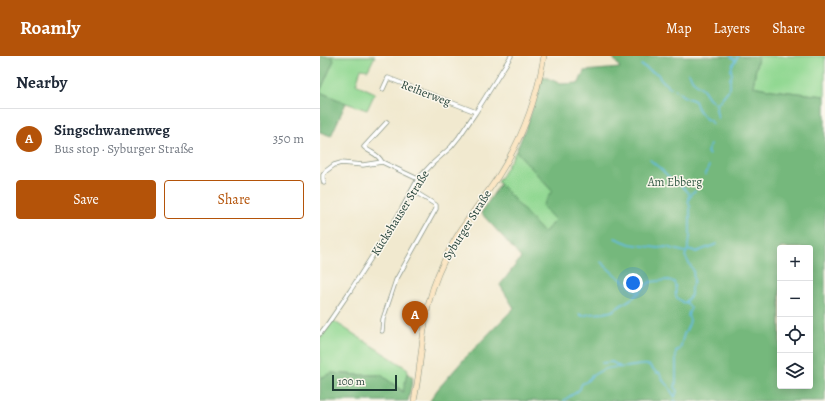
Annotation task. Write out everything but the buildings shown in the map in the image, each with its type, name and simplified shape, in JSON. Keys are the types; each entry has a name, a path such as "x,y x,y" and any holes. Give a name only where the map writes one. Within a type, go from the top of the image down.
{"street":[{"name":"Kückshauser Straße","path":"320,334 399,214 418,179 455,143 511,56"},
{"name":"Syburger Straße","path":"414,401 426,317 436,278 444,259 456,238 499,174 518,140 533,102 544,56"},
{"name":"Reiherweg","path":"383,89 388,78 476,112"},
{"path":"387,122 364,147 375,153 382,162 418,179"},
{"path":"324,183 323,175 334,165 363,165 382,162"},
{"path":"382,331 383,319 396,280 436,209 436,205 412,190"}],"green space":[{"path":"320,56 331,56 334,60 320,91"},
{"path":"331,56 375,56 368,70 361,69 356,84 375,93 367,110 320,92 334,60"},
{"name":"Am Ebberg","path":"612,56 758,56 753,86 772,90 825,96 825,401 430,401 437,390 465,358 514,308 500,285 521,258 481,213 500,184 544,233 555,220 542,206 552,191 516,151 527,125 543,76 561,84 579,83 584,71 620,68"},
{"path":"758,56 825,56 825,96 772,90 753,86"},
{"path":"320,92 346,103 331,136 320,132"},
{"path":"516,151 552,191 555,220 544,233 498,182"},
{"path":"332,320 408,369 404,392 381,375 332,373 320,378 320,338"},
{"path":"332,373 381,375 403,392 407,373 413,378 408,401 320,401 320,378"}],"waterway":[{"path":"731,56 736,61"},
{"path":"718,119 716,109 717,104 730,88 730,79 732,74 731,70 738,56"},
{"path":"641,65 658,74 660,79 671,87"},
{"path":"689,73 693,81 703,89 709,98 716,104"},
{"path":"675,89 683,96 695,101 698,109 706,119 713,124"},
{"path":"709,155 707,152 710,145"},
{"path":"650,160 671,179 677,181 689,193 689,199"},
{"path":"705,175 709,166"},
{"path":"675,397 677,391 675,387 676,351 680,349 684,334 689,324 690,320 688,316 691,308 687,302 685,302 691,295 691,288 694,281 693,270 685,256 690,238 690,206 688,202 695,191"},
{"path":"615,238 630,244 658,248 666,247 685,252"},
{"path":"687,251 692,250 696,252 717,244"},
{"path":"601,262 639,293"},
{"path":"579,314 583,316 612,311 634,297 650,282 668,280 674,282 677,298 685,303"},
{"path":"602,363 612,362 619,366"},
{"path":"564,401 576,393 581,388 581,385 591,376 605,369 643,365 649,365 657,373 659,372 675,397"}],"place":[{"name":"Singschwanenweg","path":"415,334"}]}
